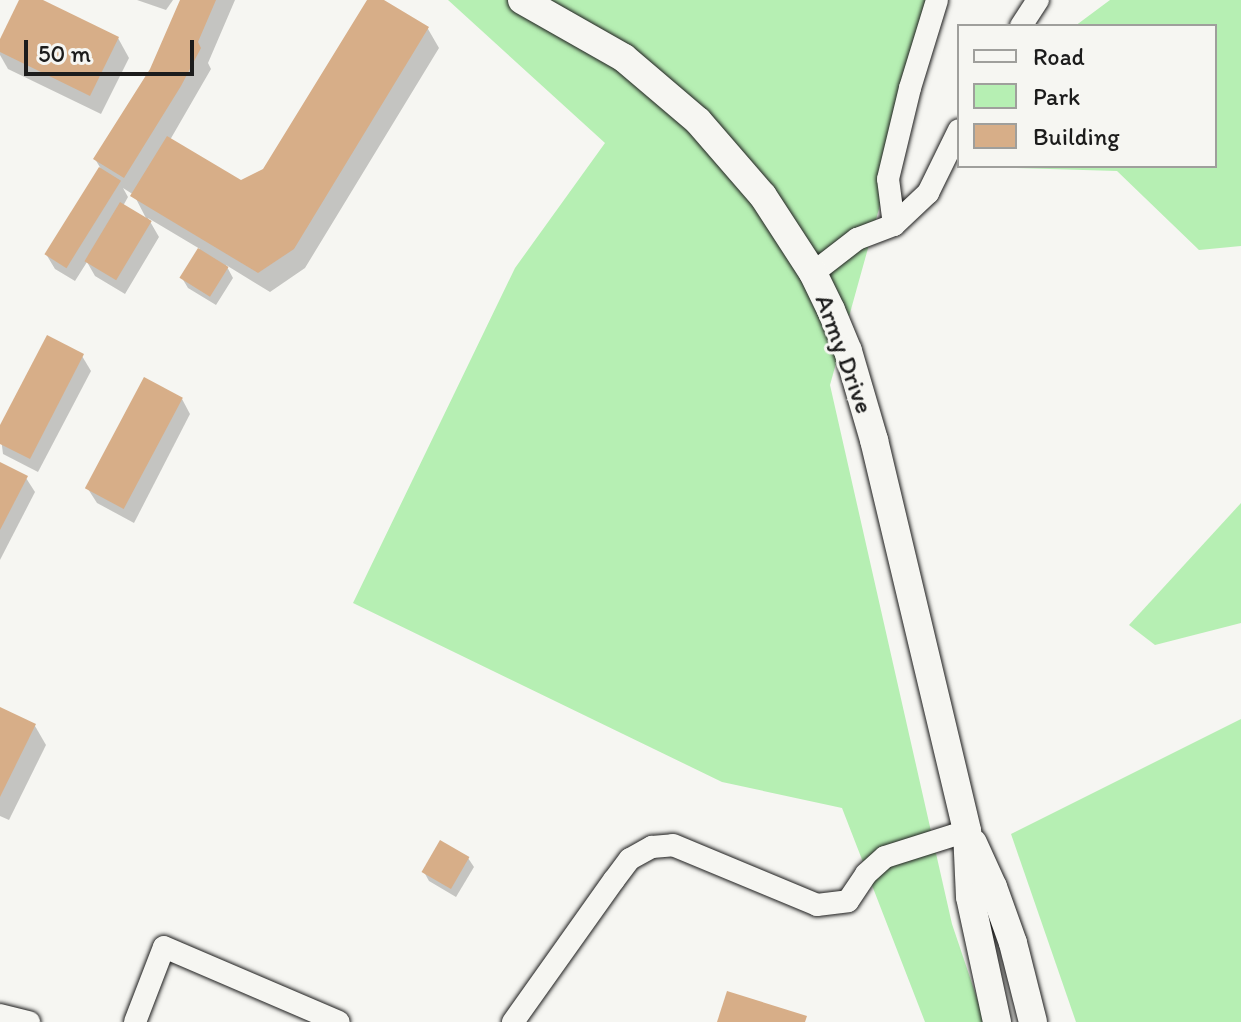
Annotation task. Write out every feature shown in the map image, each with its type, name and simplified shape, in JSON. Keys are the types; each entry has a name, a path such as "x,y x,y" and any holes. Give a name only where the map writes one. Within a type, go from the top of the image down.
{"main road":[{"name":"Army Drive","path":"522,0 624,58 698,121 763,196 813,273 848,351 862,396 967,831 970,897 980,956 997,1022"},
{"name":"Army Drive","path":"967,831 993,887 1013,943 1033,1022"},
{"path":"1013,943 1045,1022"},
{"path":"980,956 986,1022"}],"street":[{"path":"894,225 888,179 910,88 937,0"},
{"path":"1022,24 1038,0"},
{"path":"813,273 857,239 894,225 928,193 957,134"},
{"path":"513,1022 630,859 652,847 673,845 817,905 848,901 866,874 885,857 967,831"},
{"path":"135,1022 164,947 339,1022"},
{"path":"0,1015 29,1022"}],"green space":[{"path":"448,0 937,0 830,385 952,924 985,1022 925,1022 842,808 722,782 353,603 515,268 605,143"},
{"path":"1110,0 1241,0 1241,246 1199,250 1117,171 1016,168 1217,168 1217,24 1078,24"},
{"path":"1241,503 1241,623 1155,645 1129,625"},
{"path":"1241,719 1241,1022 1076,1022 1011,834"}],"building":[{"path":"19,0 43,0 119,37 90,96 0,52 0,39"},
{"path":"180,0 216,0 198,42 201,48 124,178 93,159 150,69"},
{"path":"367,0 384,0 429,27 294,249 258,273 130,196 167,136 241,180 263,169"},
{"path":"99,167 121,181 66,268 44,254"},
{"path":"120,202 152,221 116,280 84,261"},
{"path":"198,248 229,267 210,297 179,278"},
{"path":"47,335 84,354 30,459 0,444 0,425"},
{"path":"144,377 183,398 124,509 85,488"},
{"path":"0,462 28,476 0,530"},
{"path":"0,707 36,724 0,797"},
{"path":"440,840 469,857 451,889 422,872"},
{"path":"727,991 807,1016 805,1022 717,1022"}]}
